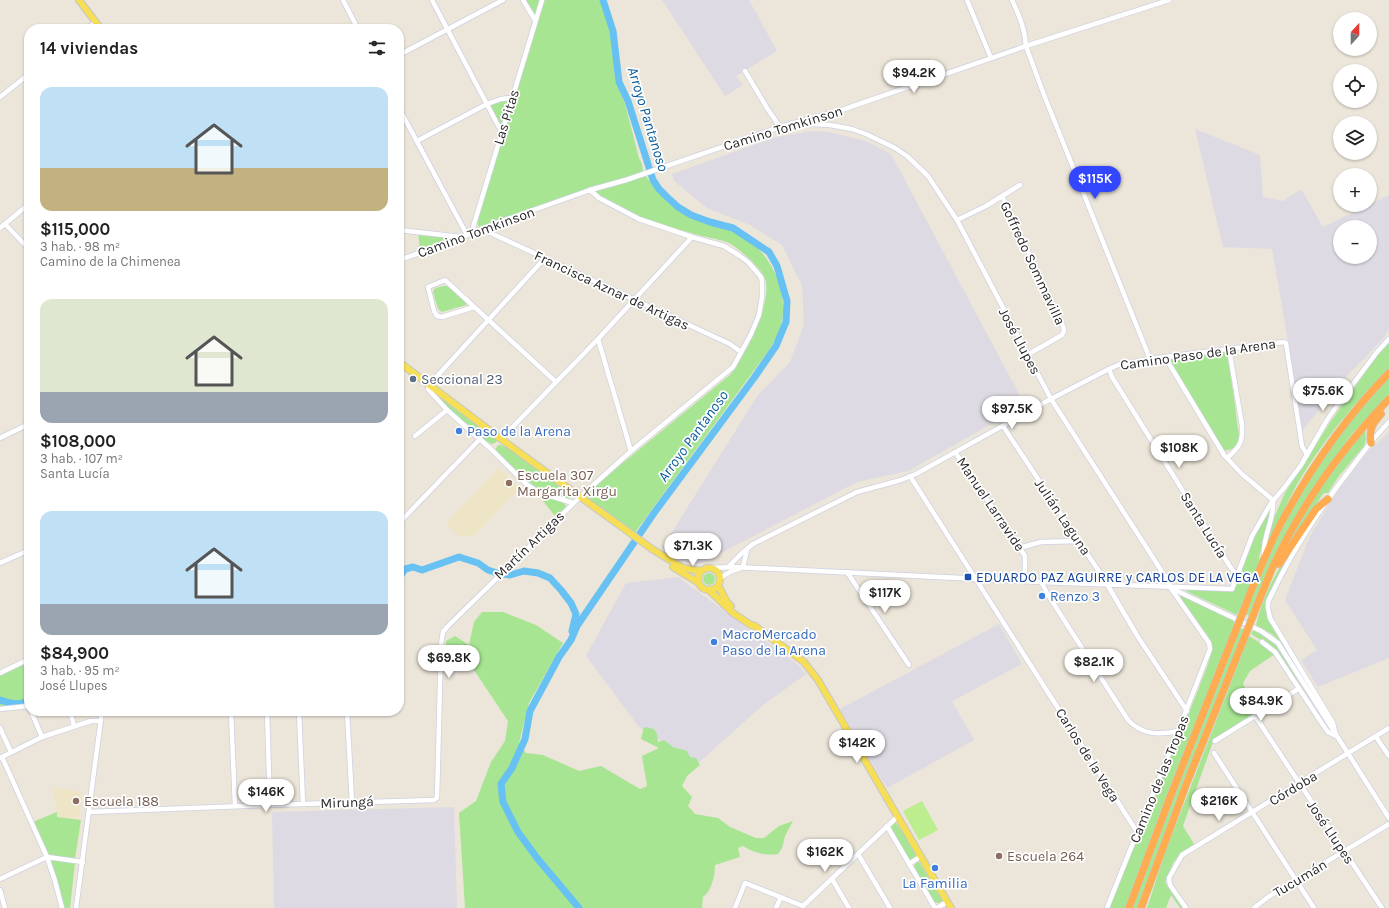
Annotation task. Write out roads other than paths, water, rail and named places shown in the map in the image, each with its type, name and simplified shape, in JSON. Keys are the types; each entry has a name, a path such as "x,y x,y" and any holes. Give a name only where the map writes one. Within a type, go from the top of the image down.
{"highway":[{"path":"1129,908 1169,800 1237,627 1279,528 1303,483 1323,452 1353,411 1389,373"},
{"path":"1141,908 1178,805 1247,631 1267,582 1292,529 1323,479 1359,431 1389,399"},
{"path":"1371,442 1370,433 1373,424 1389,405"},
{"path":"1370,433 1377,435"},
{"path":"1267,582 1316,509 1328,499"}],"main road":[{"path":"79,0 96,22"},
{"path":"404,366 650,548 683,568 701,571 711,568 716,570 720,578 718,585 709,590"},
{"path":"650,548 674,568 699,583 703,588 709,590 733,613 754,626 804,662 812,670 951,908"},
{"path":"699,583 698,577 701,571"},
{"path":"718,585 727,602 754,626"}],"street":[{"path":"343,0 355,24"},
{"path":"432,0 501,131"},
{"path":"404,53 503,0"},
{"path":"523,0 535,20"},
{"name":"Las Pitas","path":"469,234 542,0"},
{"path":"967,0 991,58"},
{"path":"1012,0 1024,30 1026,46 1044,95 1150,359"},
{"name":"Camino Tomkinson","path":"404,258 590,190 644,174 792,123 836,112 1026,46 1169,0"},
{"path":"745,71 780,127"},
{"path":"0,97 24,78"},
{"path":"417,141 488,104 501,99 511,98"},
{"path":"404,117 469,234"},
{"name":"José Llupes","path":"792,123 822,124 852,129 866,134 889,144 907,156 928,176 957,220 1051,399 1164,575 1170,587 1207,639 1210,649"},
{"path":"957,220 1020,185"},
{"name":"Martín Artigas","path":"437,798 442,637 450,622 573,503 631,451 724,376 733,367 751,334 761,309 763,288 761,277 748,262 731,250 639,219 599,198 590,190"},
{"name":"Goffredo Sommavilla","path":"1002,196 1064,331 1062,334 1027,355"},
{"path":"0,228 24,208"},
{"path":"5,224 24,244"},
{"name":"Francisca Aznar de Artigas","path":"482,229 730,344 741,352"},
{"path":"404,231 461,237"},
{"path":"501,439 598,339 692,237"},
{"path":"544,259 429,385 428,389 447,410 531,487 548,496 573,503"},
{"path":"474,307 442,317 438,316 434,311 428,288 445,280 556,382"},
{"path":"598,339 631,451"},
{"path":"711,568 728,567 1041,582 1232,589 1238,577 1252,536 1262,517 1307,455 1338,404 1377,352 1389,339"},
{"name":"Camino Paso de la Arena","path":"728,567 742,553 754,544 857,492 910,476 1051,399 1118,365 1150,359 1284,342 1287,345 1302,446 1307,455"},
{"path":"1227,458 1240,445 1242,433 1242,425 1229,349"},
{"path":"1165,358 1227,458 1242,474 1273,500"},
{"name":"Santa Lucía","path":"1109,369 1112,377 1229,565 1238,577"},
{"path":"415,436 447,410"},
{"path":"1336,736 1333,722 1268,612 1268,602 1301,541 1328,499 1371,442 1389,422"},
{"path":"0,438 24,426"},
{"name":"Julián Laguna","path":"1003,426 1079,541 1138,637 1187,711"},
{"path":"404,518 480,439"},
{"name":"Manuel Larravide","path":"955,452 1026,557 1025,581"},
{"name":"Carlos de la Vega","path":"910,476 1137,832"},
{"path":"1265,559 1264,549 1273,514 1273,500"},
{"path":"1019,548 1041,542 1079,541"},
{"path":"743,568 748,549"},
{"path":"0,563 24,552"},
{"path":"720,578 733,571 743,568"},
{"path":"847,572 909,665"},
{"path":"1041,582 1128,720 1132,724 1157,734 1178,731"},
{"path":"1170,587 1261,631 1278,643 1362,776"},
{"path":"1262,642 1275,652 1325,728 1328,732 1336,736"},
{"name":"Camino de las Tropas","path":"1106,908 1187,711 1210,649"},
{"path":"0,673 24,661"},
{"path":"1215,741 1298,689"},
{"path":"0,709 24,707"},
{"path":"33,716 42,737"},
{"path":"71,716 74,726"},
{"path":"76,908 101,716"},
{"path":"231,716 235,806"},
{"path":"267,716 270,805"},
{"path":"299,716 303,804"},
{"path":"347,716 352,802"},
{"name":"José Llupes","path":"1255,716 1382,908"},
{"path":"62,908 47,857 1,757 42,737 91,721 100,721"},
{"path":"0,728 11,752"},
{"name":"Córdoba","path":"1186,908 1169,882 1170,875 1182,855 1389,728"},
{"path":"1376,737 1389,756"},
{"path":"1339,740 1342,757 1349,758 1389,818"},
{"path":"1214,753 1297,879 1314,908"},
{"name":"Mirungá","path":"89,812 434,800 437,798"},
{"path":"735,908 745,883 804,907 897,817"},
{"name":"Tucumán","path":"1254,908 1268,897 1389,824"},
{"path":"887,826 936,908 947,902"},
{"path":"858,854 890,908"},
{"path":"0,878 47,857 83,862"},
{"path":"909,864 920,857"},
{"path":"832,879 849,908"},
{"path":"0,890 5,908"},
{"path":"776,908 781,897"}],"waterway":[{"name":"Arroyo Pantanoso","path":"579,908 537,858 518,832 503,802 501,784 512,768 525,739 530,711 559,657 571,640 577,626 654,513 776,346 786,322 787,301 777,266 769,252 733,228 691,215 678,207 659,189 653,180 628,101 619,82 613,31 603,0"},
{"path":"404,570 413,567 422,570 459,557 478,563 488,570 497,573 510,575 524,571 538,573 550,578 571,603 576,614 572,631"},
{"path":"0,700 19,704 24,702"}],"place":[{"name":"Seccional 23","path":"413,379"},
{"name":"Paso de la Arena","path":"459,431"},
{"name":"Escuela 307 Margarita Xirgu","path":"509,483"},
{"name":"EDUARDO PAZ AGUIRRE y CARLOS DE LA VEGA","path":"968,577"},
{"name":"Renzo 3","path":"1042,596"},
{"name":"MacroMercado Paso de la Arena","path":"714,642"},
{"name":"Escuela 188","path":"76,801"},
{"name":"Escuela 264","path":"999,856"},
{"name":"La Familia","path":"935,868"}]}
